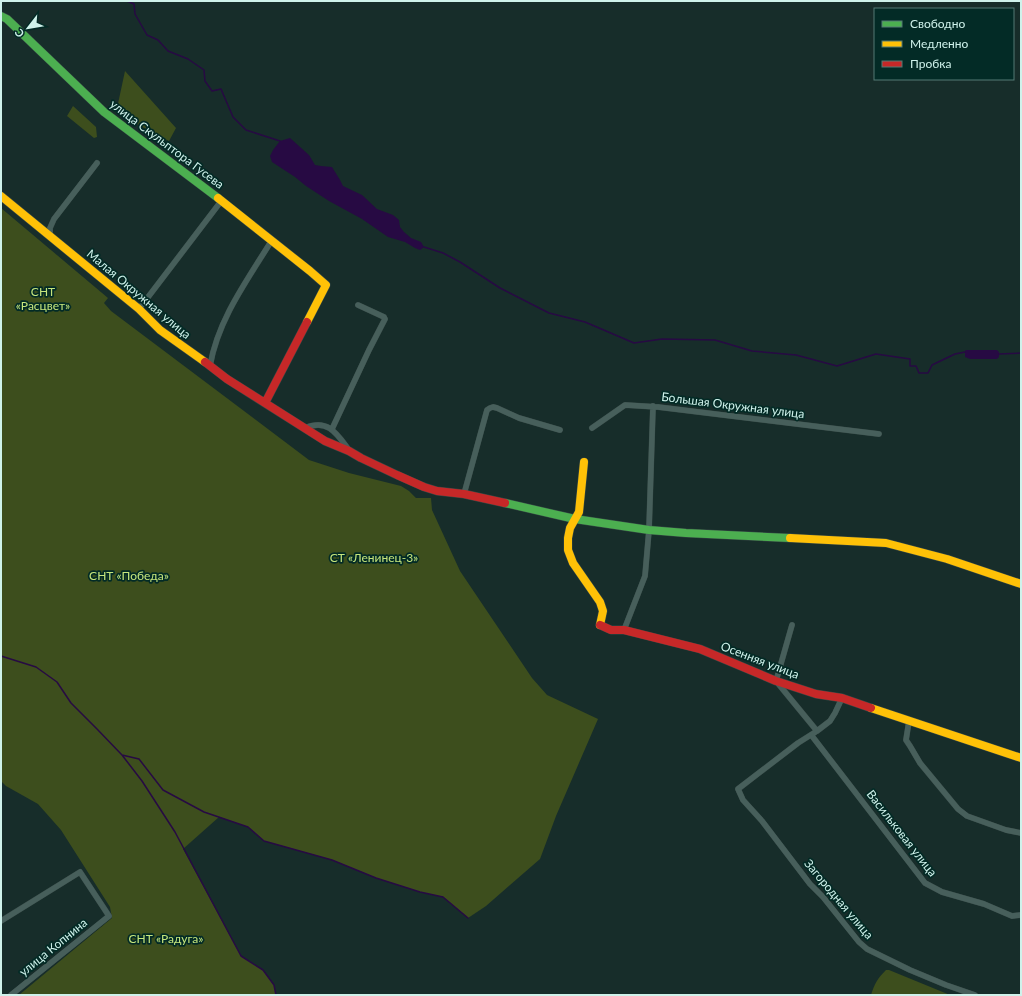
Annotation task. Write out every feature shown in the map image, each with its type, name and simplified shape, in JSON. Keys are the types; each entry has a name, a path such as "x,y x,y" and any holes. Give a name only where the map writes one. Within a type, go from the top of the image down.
{"street":[{"name":"улица Скульптора Гусева","path":"1,16 7,19 104,112 222,200 326,285 266,403"},
{"path":"50,236 50,228 54,219 97,164"},
{"name":"Малая Окружная улица","path":"1,196 139,309 160,330 227,379 325,441 424,487 437,491 464,494 575,520 649,530 886,543 947,559 1021,584"},
{"path":"139,309 222,200"},
{"path":"210,366 216,343 231,307 272,240"},
{"path":"332,429 385,319 384,317 358,305"},
{"name":"Большая Окружная улица","path":"592,428 625,405 653,406 879,434"},
{"path":"624,630 645,576 649,530 653,406"},
{"path":"464,494 487,410 490,408 497,408 519,418 560,430"},
{"path":"305,428 316,424 332,429 349,451"},
{"path":"575,520 579,512 584,462"},
{"name":"Осенняя улица","path":"575,520 570,528 568,550 573,563 600,602 603,611 600,625 611,630 624,630 700,649 776,681 816,694 842,698 1021,758"},
{"path":"792,625 776,681 817,731"},
{"path":"812,736 830,720 842,698"},
{"path":"909,721 906,740 920,763 958,809 968,816 1006,830 1021,833"},
{"name":"Загородная улица","path":"812,736 798,743 738,789 743,800 762,821 810,884 823,897 859,942 867,948 910,970 975,995"},
{"name":"Васильковая улица","path":"812,736 925,883 942,892 984,904 1012,916 1021,915"},
{"name":"улица Копнина","path":"1,921 80,872 109,916 11,995"}],"green space":[{"path":"125,71 176,128 169,141 116,113"},
{"path":"73,106 96,127 97,137 94,138 67,116"},
{"path":"1,208 108,298 104,303 111,311 309,460 349,473 401,486 416,498 431,498 432,510 460,571 532,678 547,695 598,719 556,816 540,859 486,906 468,918 443,897 420,892 376,878 332,860 264,841 248,827 219,817 183,849 241,956 263,970 274,985 276,995 19,995 112,918 110,907 61,830 38,804 6,786 1,781"},
{"path":"886,970 950,995 871,995 880,976"}],"shaded area":[{"path":"290,138 309,155 315,165 332,167 343,186 362,195 377,209 393,215 399,220 400,227 404,232 411,238 421,242 424,247 420,250 405,242 388,237 362,219 329,201 272,162 270,156 273,150 280,141"},
{"path":"966,350 997,350 999,352 999,357 997,359 970,359 965,357"}],"waterway":[{"path":"127,1 134,4 135,14 147,35 158,40 168,51 188,59 204,70 205,81 212,91 221,89 233,117 246,130 280,141"},
{"path":"424,247 443,253 460,262 500,288 549,313 585,322 634,343 662,339 715,340 752,351 796,355 837,366 876,354 910,359 910,366 916,366 919,373 928,373 932,365 955,354 965,352"},
{"path":"999,354 1021,353"},
{"path":"1,656 36,667 57,682 71,703 122,755 142,781 175,832 241,956 263,970 274,985 276,995"},
{"path":"122,755 139,759 163,790 204,812 248,827 264,841 332,860 376,878 420,892 443,897 468,918"}],"traffic: fast":[{"path":"1,16 7,19 104,112 218,198"},
{"path":"505,503 575,519 649,530 790,538"}],"traffic: slow":[{"path":"1,196 139,309 160,330 205,362"},
{"path":"218,198 326,285 307,322"},
{"path":"584,462 579,512 570,528 568,550 573,563 600,602 603,611 600,625"},
{"path":"790,538 886,543 947,559 1021,584"},
{"path":"871,708 1021,758"}],"traffic: jam":[{"path":"265,403 307,322"},
{"path":"205,362 227,379 325,441 349,451 397,475 437,491 464,494 505,503"},
{"path":"600,625 611,630 624,630 700,649 776,681 816,694 842,698 871,708"}],"park label":[{"name":"СНТ «Расцвет»","path":"43,298"},
{"name":"СТ «Ленинец-3»","path":"374,557"},
{"name":"СНТ «Победа»","path":"129,575"},
{"name":"СНТ «Радуга»","path":"166,938"}]}
